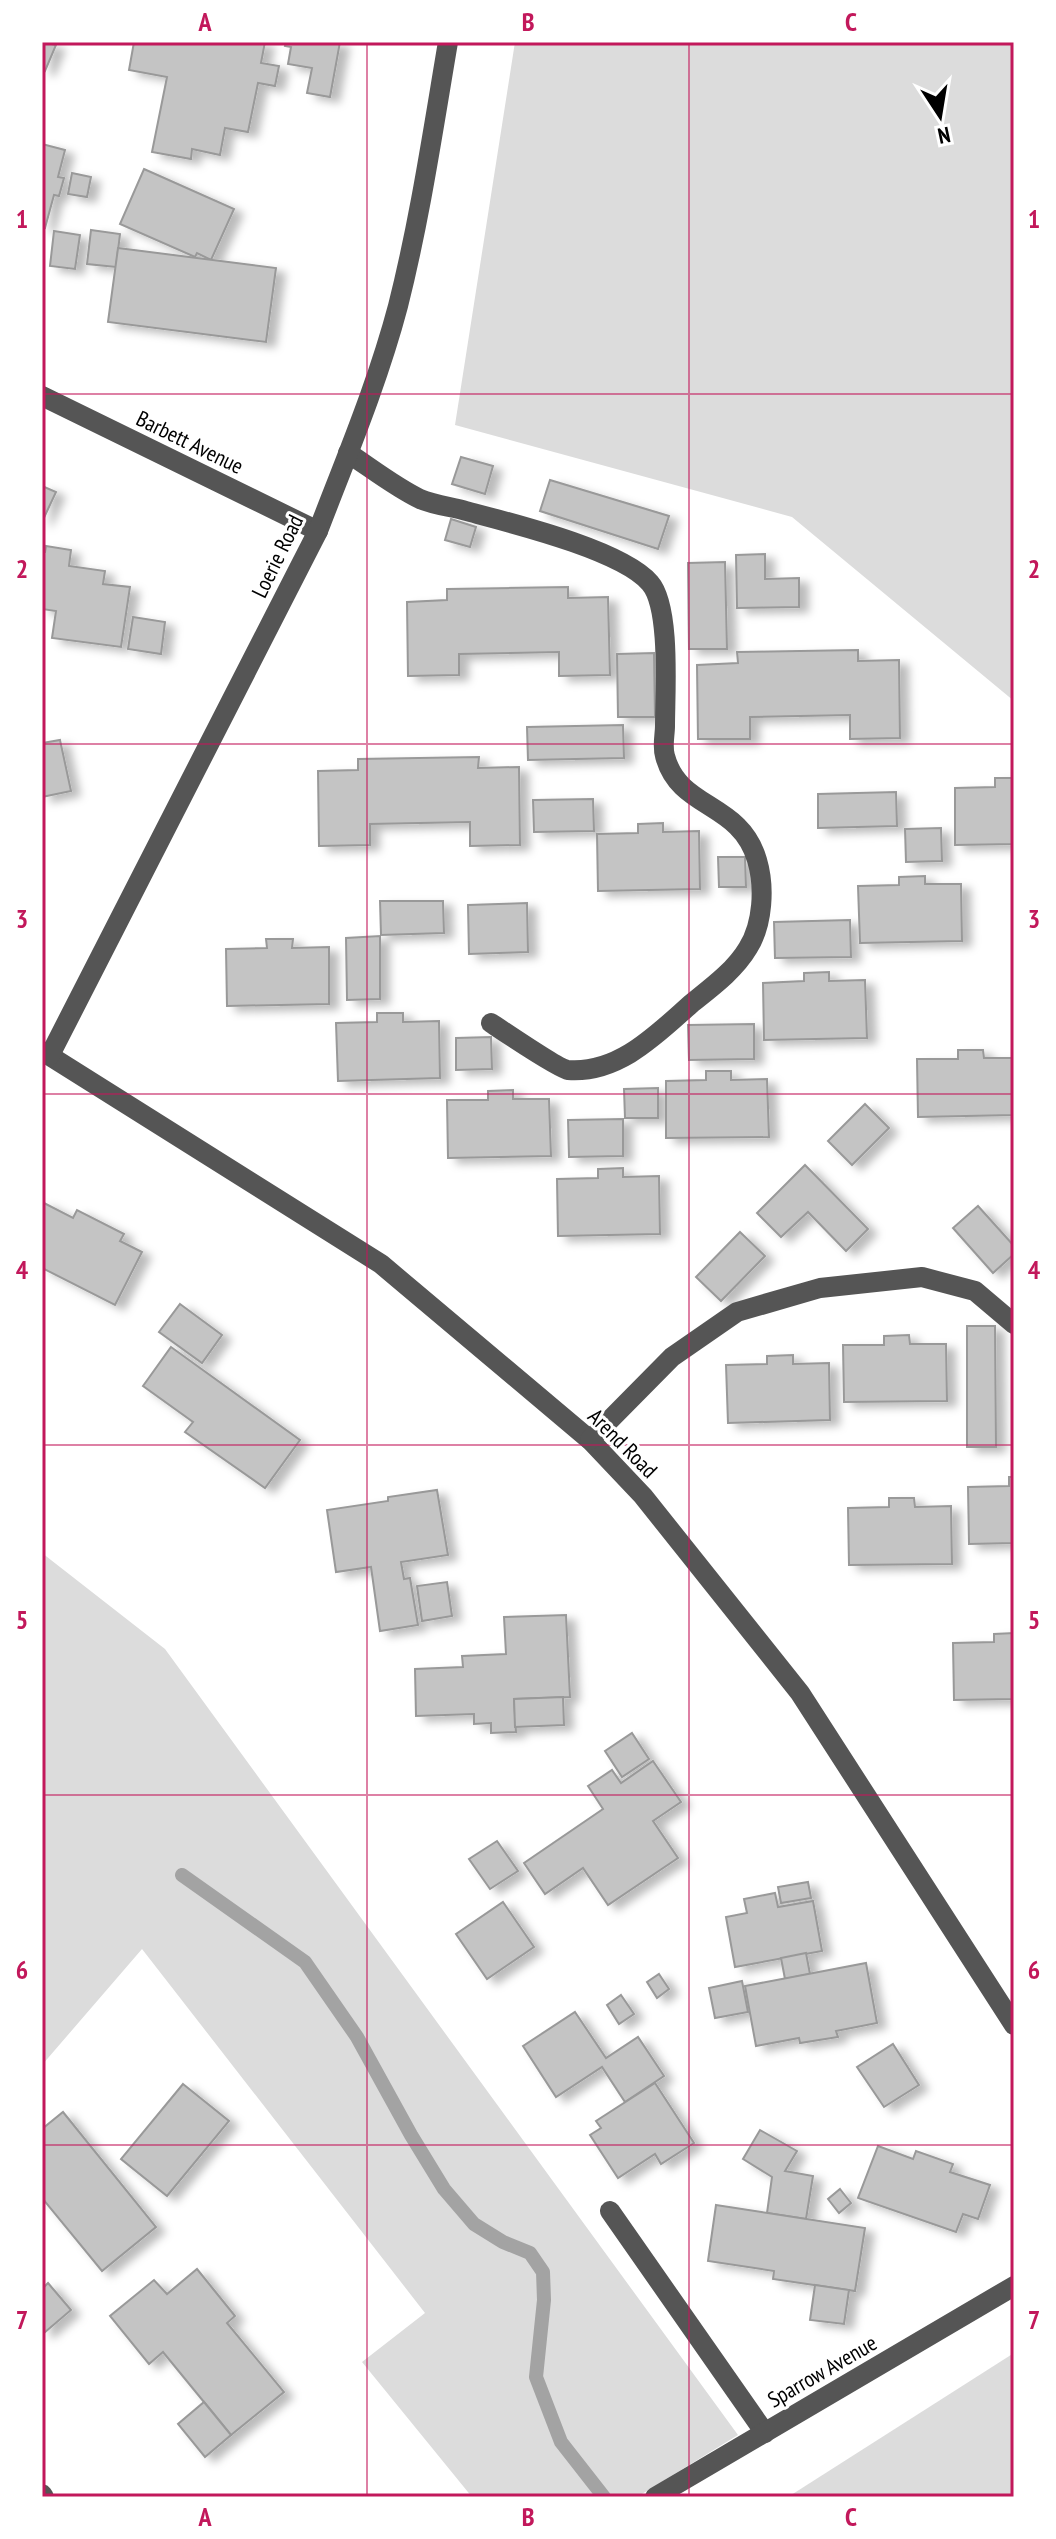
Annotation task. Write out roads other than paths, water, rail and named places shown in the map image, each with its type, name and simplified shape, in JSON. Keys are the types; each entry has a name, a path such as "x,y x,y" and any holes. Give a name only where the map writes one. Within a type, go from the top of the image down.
{"street":[{"name":"Loerie Road","path":"46,1053 318,531 397,309 422,194 448,42"},
{"name":"Barbett Avenue","path":"42,396 318,531"},
{"path":"348,453 421,499 587,548 629,565 652,585 662,613 664,753 673,777 684,791 734,821 752,845 758,863 761,917 748,948 721,979 659,1034 632,1052 601,1067 565,1070 491,1023"},
{"name":"Arend Road","path":"46,1053 381,1264 590,1440 643,1496 800,1693 1014,2025"},
{"path":"590,1440 672,1357 737,1312 820,1288 922,1277 975,1291 1014,1324"},
{"path":"610,2211 765,2433"},
{"name":"Sparrow Avenue","path":"655,2497 1014,2286"}],"waterway":[{"path":"182,1875 305,1962 357,2037 444,2189 474,2224 503,2242 530,2253 543,2272 544,2300 536,2377 561,2442 604,2497"}]}
